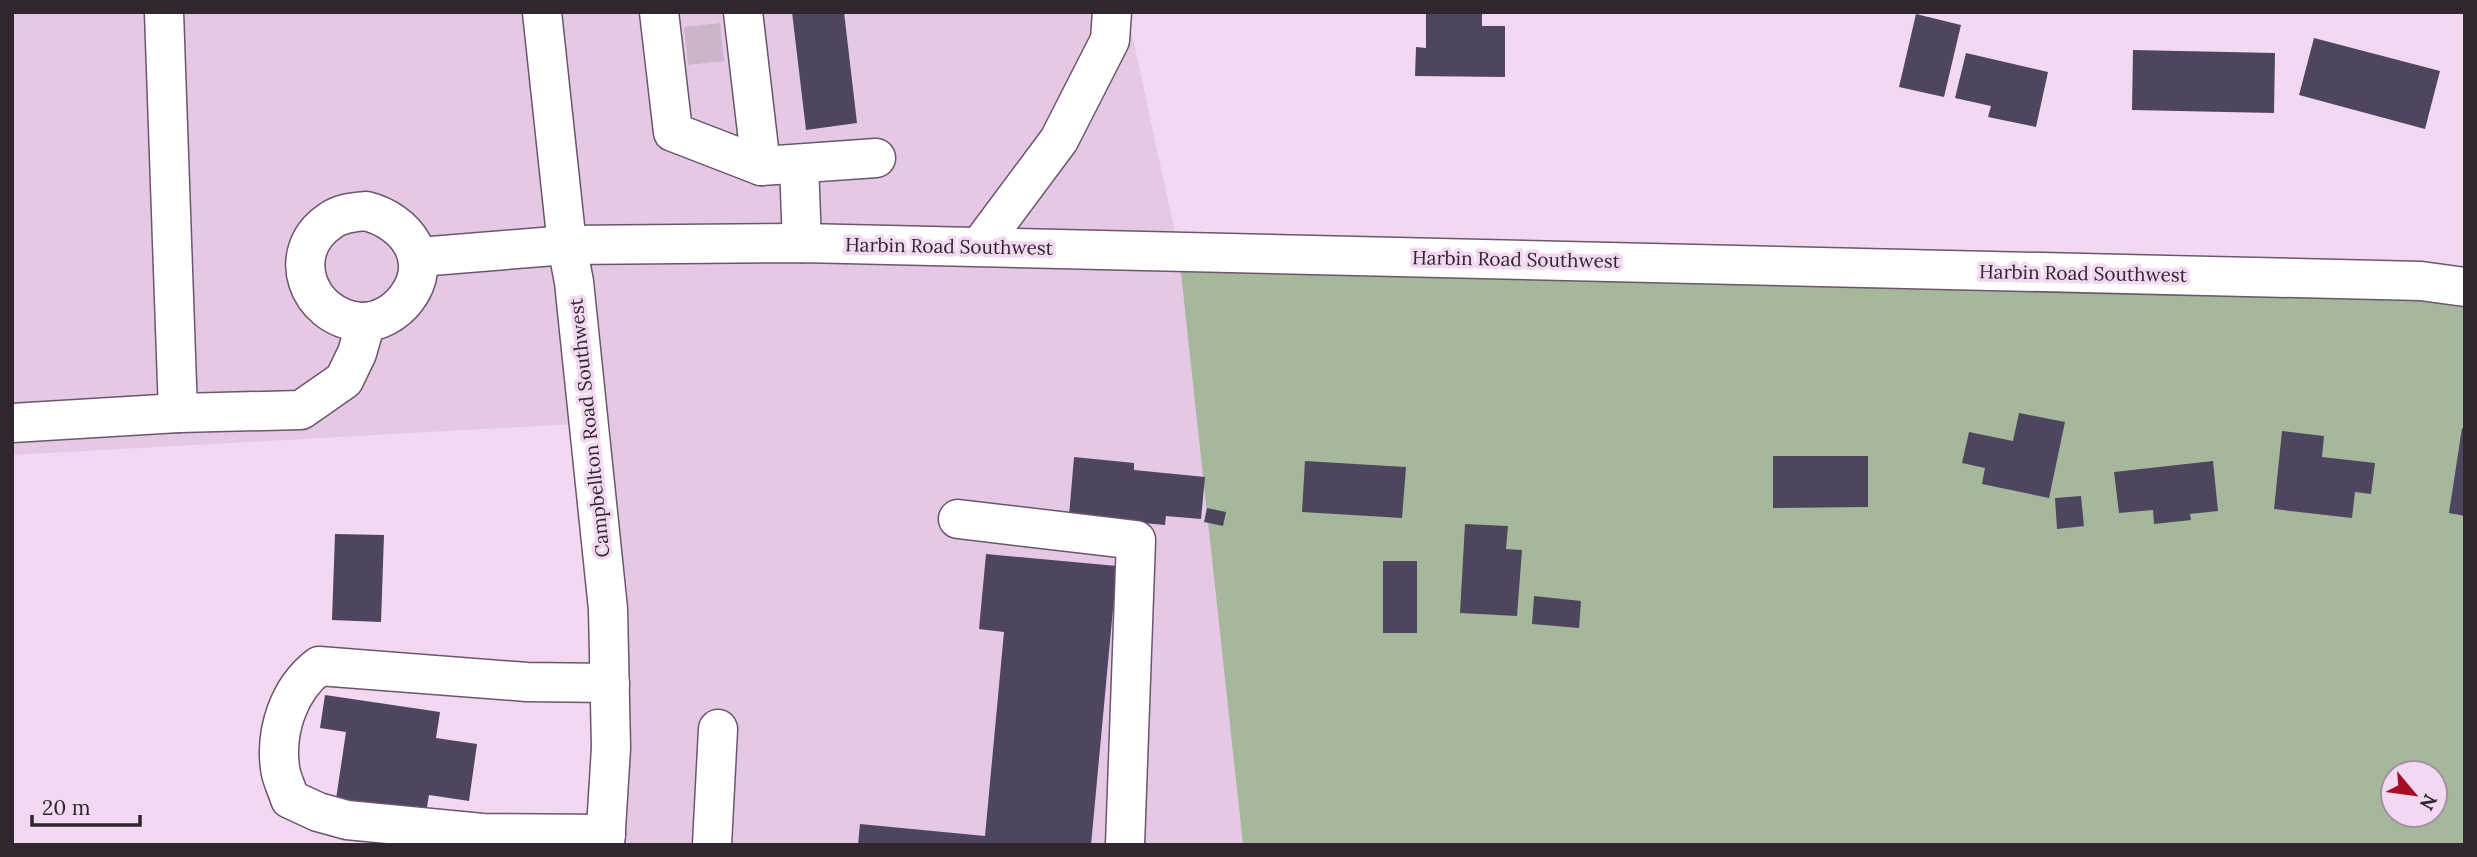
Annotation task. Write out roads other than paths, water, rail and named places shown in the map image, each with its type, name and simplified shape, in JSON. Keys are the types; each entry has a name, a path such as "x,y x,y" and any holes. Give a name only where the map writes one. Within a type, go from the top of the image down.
{"street":[{"path":"164,12 178,413"},
{"name":"Campbellton Road Southwest","path":"542,12 567,244 574,282 608,609 611,748 605,840"},
{"path":"980,246 1059,140 1110,40 1112,12"},
{"path":"703,34 761,166"},
{"path":"703,34 674,132 761,166 876,158"},
{"path":"799,165 802,243"},
{"path":"366,211 383,215 399,226 419,257 410,293 399,308 384,318 366,322 348,321 331,314 317,301 308,285 305,267 308,249 317,233 330,220 348,213 366,211"},
{"name":"Harbin Road Southwest","path":"419,257 567,244 802,243 2421,281 2465,287"},
{"path":"12,423 178,413 301,410 344,380 357,353 366,322"},
{"path":"958,519 1136,540 1125,845"},
{"path":"605,840 532,832 482,833 347,820 318,812 290,799 280,769 280,729 295,693 307,675 319,666 527,682 610,684"},
{"path":"712,845 718,729"}],"tunnel":[{"path":"686,46 722,42"}]}
